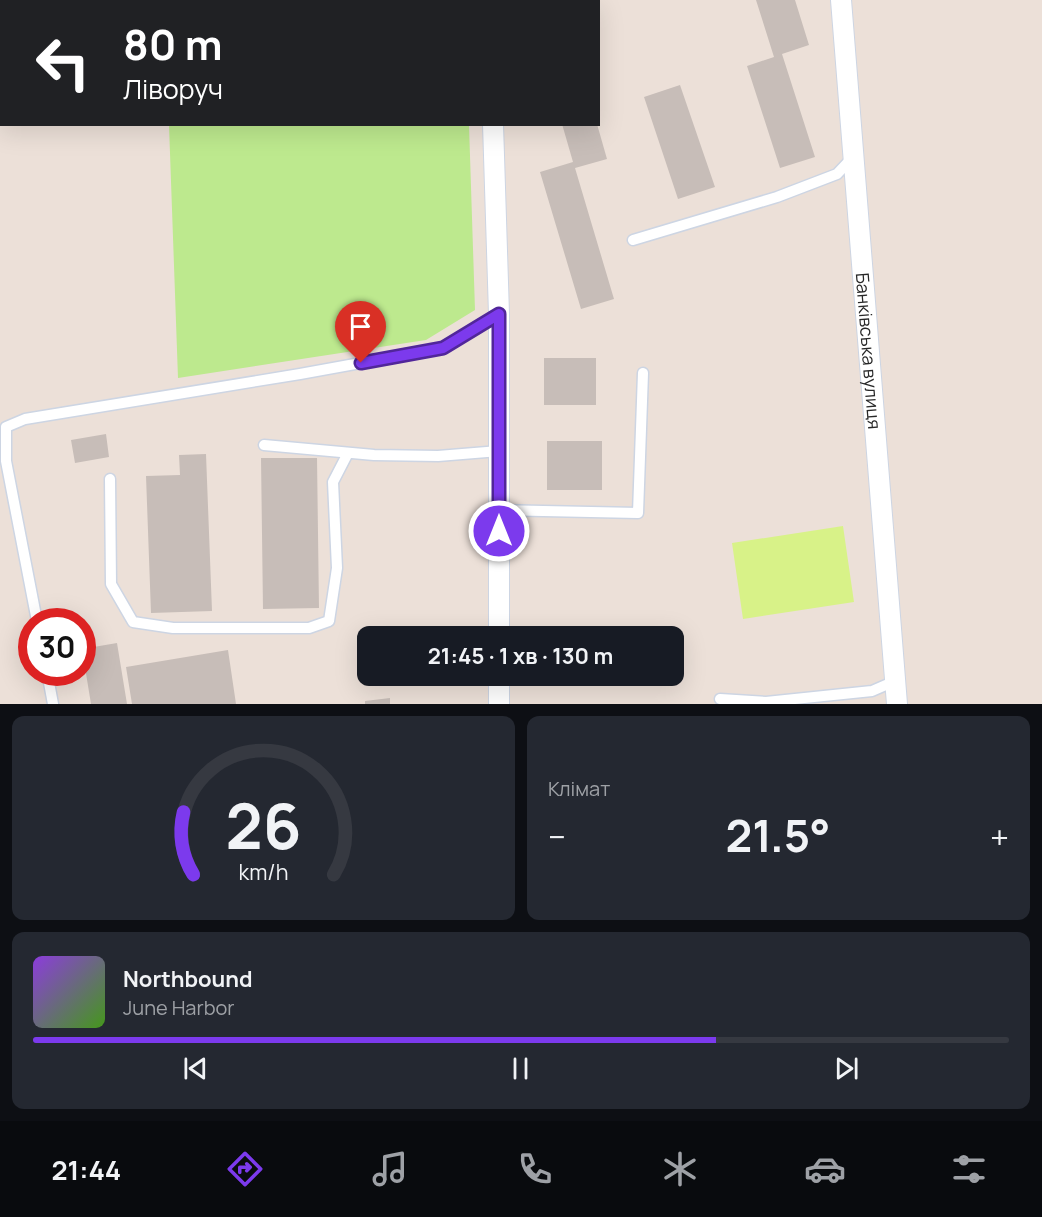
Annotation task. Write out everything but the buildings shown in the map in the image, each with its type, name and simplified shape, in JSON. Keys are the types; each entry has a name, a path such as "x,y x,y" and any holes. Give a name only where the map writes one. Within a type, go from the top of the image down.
{"street":[{"name":"Банківська вулиця","path":"841,0 897,704"},
{"path":"493,126 499,314 499,626"},
{"path":"499,686 499,704"}],"lane":[{"path":"633,240 777,197 837,174 854,156"},
{"path":"34,608 6,461 3,427 24,419 443,348 499,314"},
{"path":"499,510 638,513 643,373"},
{"path":"264,445 348,453 438,456 499,451"},
{"path":"110,479 111,584 133,622 173,628 309,628 329,621 337,568 333,482 348,453"},
{"path":"720,699 766,702 872,691 895,681"},
{"path":"50,686 53,704"}],"green space":[{"path":"169,126 469,126 475,310 426,340 178,378"},
{"path":"843,526 854,602 743,619 732,543"}],"route":[{"path":"361,363 443,348 499,314 499,531"}]}
